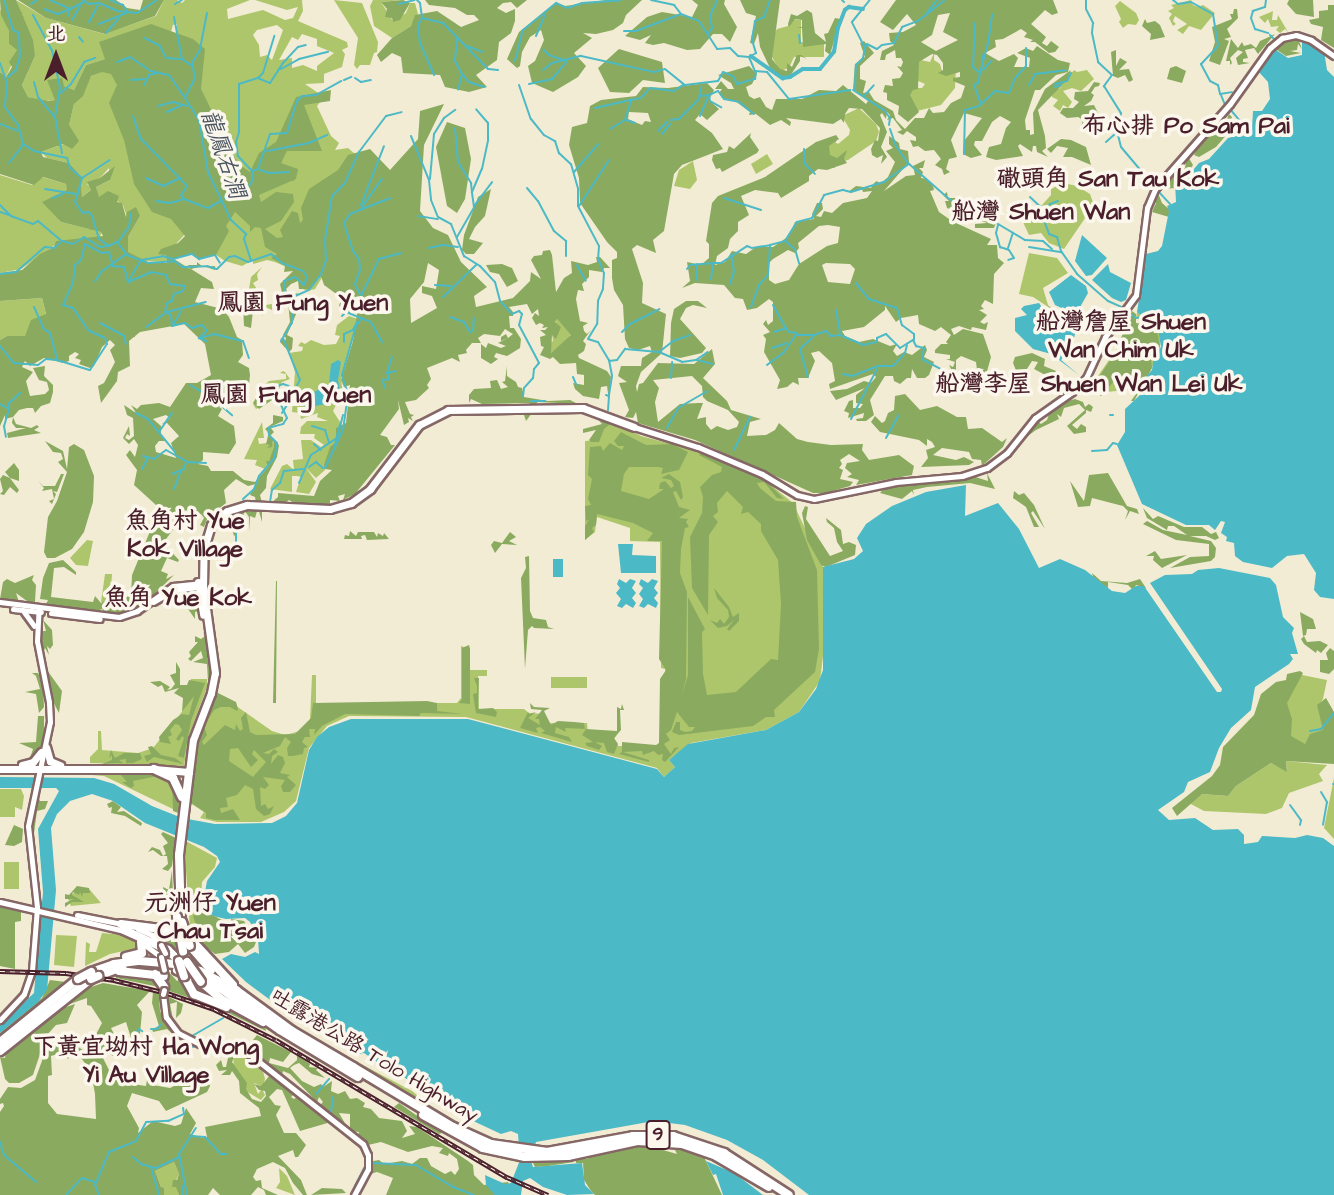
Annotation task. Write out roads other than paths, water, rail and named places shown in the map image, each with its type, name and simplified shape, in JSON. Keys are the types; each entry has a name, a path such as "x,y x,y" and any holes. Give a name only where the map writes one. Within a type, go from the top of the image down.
{"highway":[{"path":"154,769 173,778 182,797"},
{"path":"182,814 187,770"},
{"path":"187,770 179,840 179,918 186,949 184,976 189,988 198,996 247,1014"},
{"path":"122,927 184,932 235,988"},
{"path":"122,927 167,950 183,962 216,996 280,1030"},
{"path":"96,974 110,961 141,954 144,949 141,943"},
{"path":"186,949 235,988"},
{"name":"吐露港公路 Tolo Highway","path":"2,1045 96,974 129,961 167,962 200,971 235,988 303,1038 453,1127 515,1153"},
{"name":"吐露港公路 Tolo Highway","path":"2,1045 78,979 140,965 188,973 226,992 280,1030 461,1138 490,1150 568,1156 631,1142 663,1141 705,1151 749,1174 780,1195"},
{"path":"96,974 130,971 155,974 164,980"},
{"name":"吐露港公路 Tolo Highway","path":"535,1155 633,1136 679,1137 731,1157 789,1195"},
{"path":"749,1174 771,1195"}],"main road":[{"path":"187,770 193,740 211,693 215,673 201,585 200,554 206,531 224,509 244,503 325,507 350,501 370,485 416,424 439,410 460,405 577,406 601,411 698,447 762,474 797,495 814,499 896,482 962,476 990,465 1007,453 1035,418 1072,393 1086,379 1105,337 1136,295 1148,207 1154,189 1228,107 1271,46 1282,38 1296,35 1311,40 1334,56"},
{"path":"0,604 22,610 123,617 166,589 201,585"},
{"path":"0,604 50,613 121,620 136,615 169,592 201,585"},
{"path":"22,610 36,624"},
{"path":"0,1017 23,996 30,983 38,908 28,834 33,791 44,749 50,706 39,655 37,610"},
{"path":"36,624 50,613"},
{"path":"44,749 50,761 60,765"},
{"path":"0,767 33,762 44,749"},
{"path":"22,765 39,769 60,765 146,764 187,770"},
{"path":"0,767 187,770"},
{"path":"0,901 58,913 98,927 122,927 141,943 164,956"},
{"path":"58,913 99,918 150,934 164,956 166,1017 187,1039 235,1046 248,1052 363,1144 369,1165 354,1195"},
{"path":"98,927 93,922 99,918"}],"water":[{"path":"1302,39 1324,51 1327,70 1334,77 1334,599 1320,597 1314,590 1316,573 1304,554 1287,556 1272,568 1243,562 1235,556 1234,543 1226,541 1227,537 1221,533 1225,522 1221,521 1215,530 1209,525 1186,525 1142,504 1117,445 1125,432 1125,409 1141,394 1144,379 1152,370 1154,355 1161,347 1158,329 1137,312 1146,254 1158,251 1162,246 1169,211 1167,206 1176,202 1175,183 1184,181 1199,163 1209,159 1228,138 1236,136 1238,127 1242,131 1252,129 1253,111 1262,111 1270,99 1268,82 1258,71 1276,50 1288,58 1302,55"},
{"path":"1082,235 1107,258 1092,275 1086,276 1075,261"},
{"path":"1108,264 1110,272 1131,283 1126,300 1121,302 1112,298 1092,280"},
{"path":"1071,275 1086,286 1088,293 1079,309 1070,312 1055,305 1049,292"},
{"path":"1039,303 1044,310 1068,319 1075,334 1072,346 1061,360 1079,375 1051,354 1033,349 1015,331 1015,318 1027,315 1021,309"},
{"path":"338,360 341,362 338,380 341,394 326,404 305,408 303,398 329,384 331,364"},
{"path":"966,485 965,516 998,503 1019,529 1039,568 1060,559 1085,570 1112,591 1125,593 1136,586 1144,586 1217,692 1222,689 1150,583 1165,575 1192,574 1198,570 1219,568 1270,578 1276,585 1283,617 1294,628 1292,633 1298,654 1290,654 1293,659 1289,664 1255,687 1251,710 1231,728 1219,748 1210,772 1188,782 1184,792 1158,810 1169,820 1195,818 1213,830 1238,829 1244,835 1244,844 1258,842 1262,836 1295,838 1307,835 1323,838 1334,846 1334,1195 809,1195 763,1160 727,1140 685,1125 654,1121 536,1142 531,1161 533,1167 582,1163 585,1185 594,1194 567,1195 543,1187 530,1178 523,1181 521,1195 495,1195 486,1185 485,1175 505,1184 511,1183 520,1160 518,1134 511,1131 501,1134 456,1113 445,1104 443,1089 438,1088 430,1097 412,1082 384,1066 388,1050 377,1062 364,1053 357,1054 356,1050 296,1019 246,982 222,959 231,954 245,957 255,952 259,954 258,938 245,918 226,919 213,916 208,909 205,892 207,881 220,862 217,856 204,847 145,823 113,801 92,794 70,801 57,814 51,828 56,890 47,990 38,1002 0,1033 0,1025 34,993 43,892 38,829 59,791 56,788 0,788 0,777 94,778 114,784 152,806 182,818 215,824 272,823 286,816 297,803 309,750 317,737 329,727 351,719 468,719 657,769 664,777 675,767 669,760 688,744 766,730 799,712 816,689 823,670 823,567 854,559 863,551 857,538 866,524 892,506 926,492"},
{"path":"618,544 633,544 632,555 656,556 656,573 621,573"},
{"path":"553,559 563,559 563,577 553,577"},
{"path":"619,579 626,583 630,579 636,581 632,588 636,593 632,598 636,603 633,608 626,604 622,608 617,606 621,599 616,593 620,588 617,584"},
{"path":"641,579 648,583 652,579 658,581 654,588 658,593 654,598 658,603 656,608 648,604 644,608 639,606 643,599 639,594 643,588 639,584"},
{"path":"706,1161 734,1173 763,1195 723,1195 716,1174 713,1175"}],"waterway":[{"path":"4,0 13,30 19,33 20,56 16,70 8,77"},
{"path":"31,4 37,0"},
{"path":"50,0 70,9 84,2"},
{"path":"83,0 118,11 137,13 157,0"},
{"path":"99,24 128,12 123,5 110,0"},
{"path":"175,4 182,0"},
{"path":"399,4 415,0"},
{"path":"417,0 422,18 443,23 488,69 498,70"},
{"path":"515,61 523,30 556,3 567,8 582,3 621,0"},
{"path":"651,0 674,5 681,14 699,21 717,49 730,48 738,56 749,57"},
{"path":"709,33 712,28 710,16 717,0"},
{"path":"770,0 764,17 755,21 752,40 756,53 749,57 755,71 767,72 789,99 850,90"},
{"path":"855,90 856,65 863,58 865,48 852,22 870,0"},
{"path":"926,14 937,0"},
{"path":"865,48 867,44 877,49 882,45 894,43 902,27 918,21 945,0"},
{"path":"1086,0 1086,9 1093,23 1092,33 1098,62 1112,75 1104,86 1121,113 1117,131 1121,147 1153,185"},
{"path":"1173,0 1178,4 1191,2 1213,14 1218,46 1201,64 1210,81 1218,85 1220,94 1232,92"},
{"path":"1266,0 1265,7 1253,11 1251,18 1255,29 1268,33"},
{"path":"89,22 98,5"},
{"path":"72,20 80,6"},
{"path":"751,56 783,78 803,69 820,69 834,52 838,28 845,10 849,7 863,9"},
{"path":"44,9 58,14 70,9 68,16"},
{"name":"龍鳳右澗","path":"207,13 200,50 192,63 195,78 185,98 199,120 208,172 231,220 246,234 244,239 251,261"},
{"path":"624,31 636,31 681,14"},
{"path":"980,73 992,14"},
{"path":"33,15 52,50 60,88 55,117 62,153"},
{"path":"536,36 545,15"},
{"path":"174,17 182,59 191,65"},
{"path":"106,33 119,18"},
{"path":"422,18 418,25 420,43 434,75"},
{"path":"975,23 973,67 980,73 978,83 974,85 981,104"},
{"path":"799,35 800,43"},
{"path":"1270,35 1274,39"},
{"path":"224,198 239,196 247,190 252,181 252,171 238,156 236,142 239,132 239,84 258,78 263,73 274,36"},
{"path":"79,37 83,42"},
{"path":"145,38 160,46 166,58 180,59"},
{"path":"457,38 455,61 462,74 458,90"},
{"path":"258,78 270,83 298,47 306,45"},
{"path":"467,46 483,52"},
{"path":"964,154 965,110 979,106 995,91 1009,93 1015,78 1026,66 1026,48"},
{"path":"529,84 552,79 567,61 549,55 543,49"},
{"path":"281,69 299,59 328,52"},
{"path":"983,55 983,65"},
{"path":"543,70 552,63 581,56 654,72 665,69 685,85 718,81 723,72 733,76 737,84 755,79 756,72"},
{"path":"117,62 130,57 151,71 169,75 185,98"},
{"path":"61,93 71,84 84,62 95,58"},
{"path":"983,70 992,60"},
{"path":"0,63 7,83 5,107 18,125 23,144 34,151 67,158 70,168 82,178 75,202 83,213 89,212 92,216 99,239 109,246 117,242 127,255 148,263 174,261 183,267 207,266 217,269 229,257 235,256 248,262 271,254 282,263 303,271 307,277 304,285 295,277 284,281 287,303"},
{"path":"1029,85 1035,74 1066,70"},
{"path":"144,85 149,75 157,73"},
{"path":"1055,84 1067,81 1071,73"},
{"path":"462,74 469,82 484,87"},
{"path":"344,80 351,77"},
{"path":"355,78 361,82 371,80"},
{"path":"131,80 144,79"},
{"path":"252,171 258,169 270,134 287,133 297,101 302,96 316,95 341,81"},
{"path":"34,82 38,97 54,116"},
{"path":"519,85 531,119 544,135 555,141 559,153 571,164 578,189 578,206 599,246 598,259 604,273 603,289 598,301 597,324 588,339 598,342 609,360 612,376 609,396"},
{"path":"610,129 625,120 631,100 641,98 650,88 674,91 683,85"},
{"path":"865,95 874,85"},
{"path":"1055,87 1061,85"},
{"path":"670,120 679,119 699,99 701,87"},
{"path":"853,90 884,110 890,118 889,125"},
{"path":"700,116 709,95 718,91 724,99 739,102 754,114"},
{"path":"701,96 709,95 710,101 721,107"},
{"path":"1221,95 1225,105"},
{"path":"595,108 631,100"},
{"path":"158,106 173,102 187,106"},
{"path":"167,112 182,105"},
{"path":"457,237 474,207 472,192 482,169 488,140 488,123 476,109"},
{"path":"1230,109 1241,122 1239,130"},
{"path":"430,179 434,134 444,118 455,110"},
{"path":"293,303 293,297 309,290 321,274 326,260 325,240 332,196 345,183 359,152 386,116 402,112"},
{"path":"133,116 141,139 187,186 181,195 184,199 208,208 221,201"},
{"path":"626,120 635,123"},
{"path":"658,131 667,122"},
{"path":"0,124 18,131"},
{"path":"662,134 670,124"},
{"path":"455,128 458,162 471,183 472,192"},
{"path":"890,129 896,146 908,163 948,198 970,213 983,215 1025,240 1043,241 1052,249"},
{"path":"1106,142 1117,132"},
{"path":"267,151 309,143 327,135"},
{"path":"411,136 429,180 431,200 438,217 451,224 464,256 480,266 495,282 500,301 512,314 519,311 522,314 519,325 539,363 534,369 533,378 524,388 523,396"},
{"path":"574,172 598,144"},
{"path":"9,163 23,145"},
{"path":"361,205 384,146"},
{"path":"804,149 805,164 815,174"},
{"path":"82,178 110,160"},
{"path":"579,206 609,160"},
{"path":"751,307 759,285 768,275 770,245 785,241 797,222 812,218 824,195 843,190 851,192 884,182 909,164"},
{"path":"260,170 269,173 289,172"},
{"path":"146,178 163,186 180,178"},
{"path":"360,294 355,284 360,270 359,259 353,251 344,223 350,214 360,210 382,179"},
{"path":"474,206 492,182"},
{"path":"527,188 538,201 554,231 566,241 566,256"},
{"path":"45,189 78,194"},
{"path":"1157,190 1170,204"},
{"path":"52,198 63,194"},
{"path":"1030,197 1044,210"},
{"path":"362,209 390,198"},
{"path":"724,198 761,210"},
{"path":"156,201 170,203 184,199"},
{"path":"1058,201 1050,204 1043,218 1049,234 1057,237 1061,251 1077,274 1108,301 1124,308"},
{"path":"0,205 11,216 33,224 38,221 62,241 73,244 84,237 100,247 107,246"},
{"path":"0,212 9,215"},
{"path":"118,242 129,227 131,213"},
{"path":"418,216 438,219"},
{"path":"998,225 996,233 1000,247 1009,250 1014,258 1008,260"},
{"path":"1008,248 1013,233"},
{"path":"785,241 795,249 799,263"},
{"path":"0,274 16,272 45,247 54,248 60,243"},
{"path":"0,346 14,363 38,365 46,359 57,360 90,370 107,344 105,338 88,330 73,308 63,305 73,283 75,265 81,260 85,244 102,253 109,252 113,266 124,267 128,282 151,272 166,275 170,284 185,286 183,291 174,294 172,301 167,303 165,312 171,315 172,326 185,323 192,328 202,325 207,331 199,338 206,341"},
{"path":"429,248 443,245 458,247"},
{"path":"711,279 713,263 721,263 747,246 752,248 770,245"},
{"path":"1029,247 1062,252"},
{"path":"360,298 379,259 401,253"},
{"path":"129,280 141,260 163,256 173,259 192,254 199,259 215,255 220,263"},
{"path":"730,284 734,272 731,254"},
{"path":"95,281 102,271 125,255"},
{"path":"687,269 690,265 711,263"},
{"path":"697,264 697,280"},
{"path":"443,297 476,265"},
{"path":"577,265 586,281"},
{"path":"856,283 869,299 897,308 902,325 914,334 914,340"},
{"path":"435,285 451,286"},
{"path":"167,312 206,302"},
{"path":"281,341 292,323 293,312 290,305"},
{"path":"773,305 786,328"},
{"path":"34,307 44,329 50,333 57,359"},
{"path":"622,332 630,324 659,309"},
{"path":"836,310 840,333"},
{"path":"173,325 181,311"},
{"path":"342,316 346,312 371,322 382,342"},
{"path":"146,327 164,314"},
{"path":"1132,315 1136,318 1143,317"},
{"path":"450,317 464,322 470,332"},
{"path":"325,468 343,430 348,394 342,375 356,326 362,318"},
{"path":"473,331 474,318"},
{"path":"344,342 344,334 353,330 357,322"},
{"path":"100,323 124,336 126,344"},
{"path":"774,332 786,328 789,332 797,333"},
{"path":"767,365 784,352 796,335 814,335 826,331 831,336 840,335 863,345 877,342 877,338 886,334 900,348 913,340 916,346 924,348 922,359 943,370"},
{"path":"201,338 214,334 243,341 249,358"},
{"path":"609,361 617,360 625,349 659,352 673,341 690,335"},
{"path":"808,377 800,349 813,337"},
{"path":"283,338 300,380 297,385"},
{"path":"772,348 787,343"},
{"path":"843,374 852,376 878,366 893,366 905,353 907,345"},
{"path":"659,352 682,362 696,360 708,352"},
{"path":"392,357 387,373 396,371"},
{"path":"697,360 713,364"},
{"path":"671,378 672,362"},
{"path":"851,419 877,369"},
{"path":"947,372 959,385 973,393 980,393 984,388"},
{"path":"383,380 389,379 387,373"},
{"path":"573,377 576,384"},
{"path":"383,382 385,388"},
{"path":"243,499 254,489 259,476 274,459 277,443 269,435 268,428 283,424 287,418 273,388 283,384 289,386"},
{"path":"190,385 211,397 232,415"},
{"path":"667,428 678,408 707,391"},
{"path":"9,407 9,403 20,393"},
{"path":"606,395 609,396 608,410"},
{"path":"531,401 545,401"},
{"path":"0,404 9,409 4,426 6,437"},
{"path":"282,413 287,405"},
{"path":"136,413 148,419 175,452"},
{"path":"159,432 172,413"},
{"path":"335,445 343,415"},
{"path":"886,438 899,415"},
{"path":"734,450 750,417"},
{"path":"299,483 311,455 336,439 340,425"},
{"path":"312,426 325,430 329,442"},
{"path":"1092,451 1107,450 1113,443 1117,444"},
{"path":"314,444 321,450"},
{"path":"143,456 154,459 166,450 188,462 206,463"},
{"path":"142,469 148,457"},
{"path":"309,467 316,462 323,468"},
{"path":"172,474 184,469 186,463"},
{"path":"270,502 272,490 280,483 284,471 303,469"},
{"path":"174,489 181,471"},
{"path":"236,551 236,514 242,512"},
{"path":"1310,731 1321,729 1334,713"},
{"path":"1321,792 1327,802 1323,825"},
{"path":"1290,805 1301,820 1300,825"},
{"path":"192,1036 223,1018"},
{"path":"151,1029 157,1029 161,1024"},
{"path":"131,1039 138,1030"},
{"path":"192,1047 198,1046"},
{"path":"199,1073 206,1081"},
{"path":"316,1094 329,1079"},
{"path":"331,1112 333,1097"},
{"path":"99,1195 95,1185 109,1152 136,1141 146,1122 168,1121 184,1114 183,1108"},
{"path":"187,1195 179,1154 196,1128"},
{"path":"191,1136 205,1137 221,1154 227,1154"},
{"path":"0,1142 4,1155 36,1182"},
{"path":"133,1157 141,1164 156,1168 180,1157"},
{"path":"373,1163 416,1165 453,1187 474,1195"},
{"path":"355,1186 365,1166"},
{"path":"151,1167 159,1195"},
{"path":"66,1195 82,1178 95,1182"},
{"path":"182,1195 183,1186"}],"railway":[{"path":"0,971 66,973 114,980 167,993 214,1009 276,1040 507,1177 548,1195"}],"district":[{"name":"布心排 Po Sam Pai","path":"1186,127"},
{"name":"䃟頭角 San Tau Kok","path":"1108,180"},
{"name":"船灣 Shuen Wan","path":"1041,213"},
{"name":"鳳園 Fung Yuen","path":"303,304"},
{"name":"船灣詹屋 Shuen Wan Chim Uk","path":"1121,337"},
{"name":"船灣李屋 Shuen Wan Lei Uk","path":"1089,385"},
{"name":"鳳園 Fung Yuen","path":"286,396"},
{"name":"魚角村 Yue Kok Village","path":"185,536"},
{"name":"魚角 Yue Kok","path":"178,599"},
{"name":"元洲仔 Yuen Chau Tsai","path":"210,918"},
{"name":"下黃宜坳村 Ha Wong Yi Au Village","path":"146,1062"}]}
